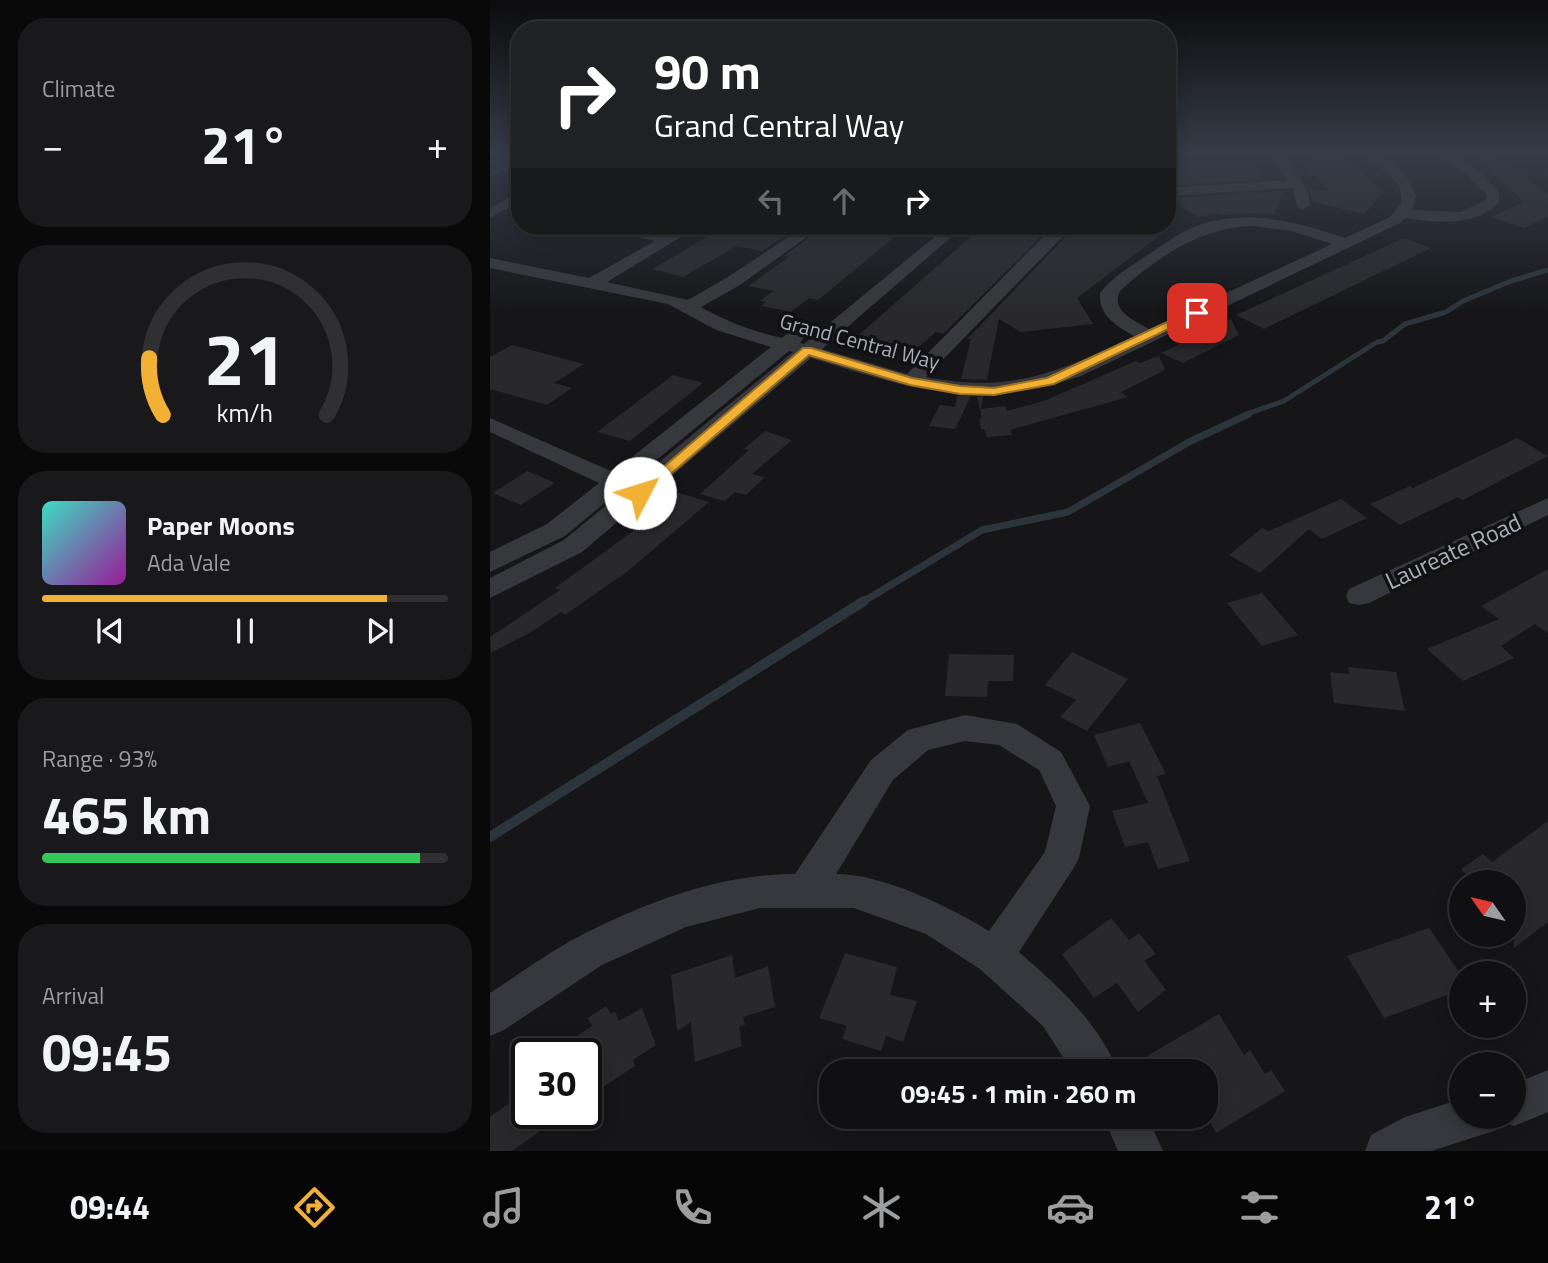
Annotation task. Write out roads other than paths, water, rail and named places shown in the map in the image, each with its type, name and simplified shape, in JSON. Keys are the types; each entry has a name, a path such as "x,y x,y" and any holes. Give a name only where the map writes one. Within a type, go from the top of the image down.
{"street":[{"path":"1407,207 1402,213 1430,217 1456,216 1477,212 1485,207"},
{"name":"Grand Central Way","path":"490,262 594,282 690,306 729,329 910,382 994,392 1022,388 1073,372 1395,220 1402,213"},
{"path":"1147,336 1115,316 1109,308 1109,293 1134,272 1199,230 1228,224 1264,223 1307,230 1346,243"},
{"path":"651,235 669,239"},
{"path":"594,282 676,235"},
{"path":"490,563 556,530 922,235"},
{"path":"490,589 573,546 640,493 946,235"},
{"path":"910,382 1055,235"},
{"path":"490,424 640,493"},
{"name":"Laureate Road","path":"1359,596 1548,506"},
{"path":"805,891 882,770 919,739 965,728 1006,733 1050,761 1073,806 1060,858 995,956"},
{"path":"490,1016 589,952 682,910 760,891 854,891 937,920 995,956 1057,1012 1089,1059"},
{"path":"1526,1100 1548,1091"},
{"path":"1387,1151 1420,1132 1449,1124"},
{"path":"1130,1129 1141,1151"}],"lane":[{"path":"690,306 734,281 802,235"}],"waterway":[{"path":"1244,415 1284,401 1377,342 1383,341 1405,324 1446,312 1463,301 1511,281 1548,270"},
{"path":"861,603 982,530 1068,512 1189,442 1249,414"},
{"path":"490,837 864,601"}]}
